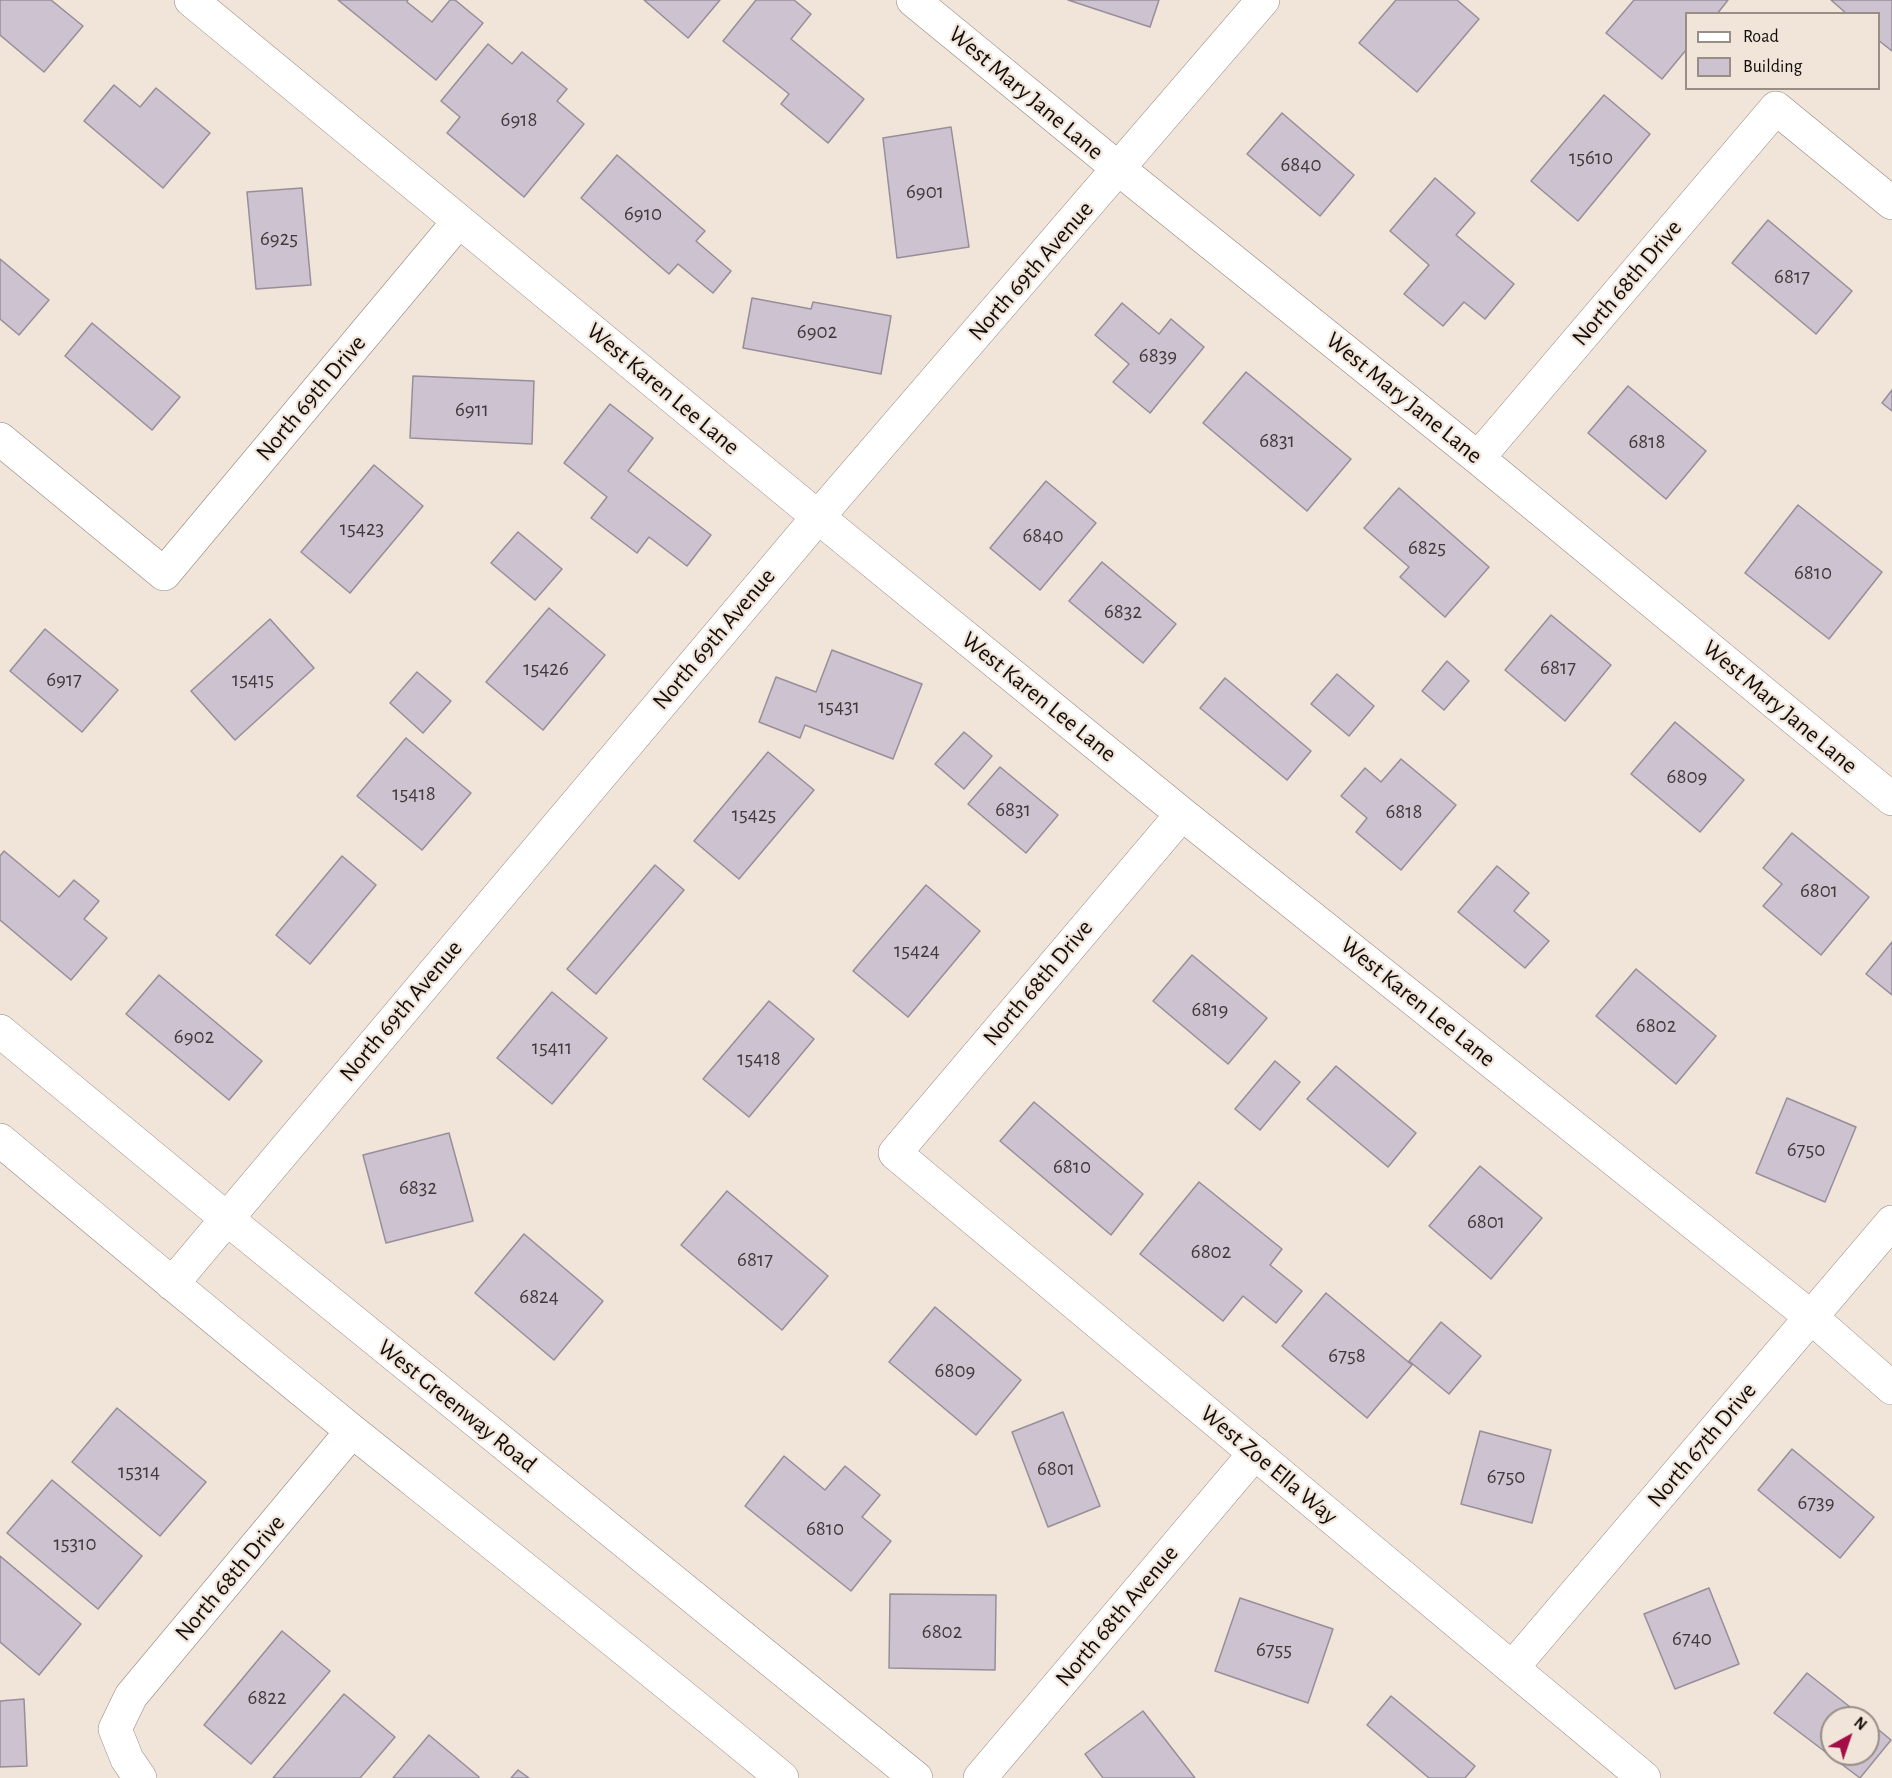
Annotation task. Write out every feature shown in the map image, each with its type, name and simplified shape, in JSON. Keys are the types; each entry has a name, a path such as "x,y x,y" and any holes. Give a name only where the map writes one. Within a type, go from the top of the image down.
{"street":[{"name":"West Karen Lee Lane","path":"191,0 818,517 1182,814 1811,1317 1892,1388"},
{"name":"West Mary Jane Lane","path":"914,0 1119,170 1478,458 1892,799"},
{"name":"North 69th Avenue","path":"172,1284 818,517 1263,0"},
{"name":"North 68th Drive","path":"1478,458 1776,108 1892,203"},
{"name":"North 69th Drive","path":"0,439 164,574 459,221"},
{"name":"North 68th Drive","path":"895,1153 1182,814"},
{"name":"West Greenway Road","path":"0,1031 226,1218 916,1778"},
{"path":"0,1140 352,1431 635,1656 782,1778"},
{"name":"West Zoe Ella Way","path":"895,1153 1644,1778"},
{"name":"North 67th Drive","path":"1512,1668 1892,1222"},
{"name":"North 68th Drive","path":"140,1778 128,1759 115,1729 131,1696 352,1431"},
{"name":"North 68th Avenue","path":"980,1778 1255,1453"}],"building":[{"path":"0,0 51,0 83,26 44,72 0,35"},
{"path":"338,0 408,0 407,2 432,22 450,0 455,0 483,23 436,80"},
{"path":"644,0 720,0 688,38"},
{"path":"756,0 794,0 811,14 791,39 864,99 828,143 781,104 789,94 723,41"},
{"path":"1068,0 1159,0 1150,27"},
{"path":"1396,0 1457,0 1479,19 1417,92 1359,43"},
{"path":"1634,0 1728,0 1719,12 1685,12 1685,51 1662,79 1606,33"},
{"path":"1831,0 1892,0 1892,51 1880,42 1880,12 1845,12"},
{"path":"488,44 512,64 522,52 567,89 557,101 584,124 524,197 447,133 460,117 441,101"},
{"path":"114,85 140,107 156,88 210,133 163,188 84,121"},
{"path":"1604,95 1650,134 1578,221 1531,181"},
{"path":"1282,113 1354,175 1320,216 1247,154"},
{"path":"951,127 969,247 897,258 883,138"},
{"path":"617,155 705,231 696,241 731,271 713,293 678,264 669,274 581,198"},
{"path":"1435,178 1475,213 1456,235 1514,284 1485,319 1464,302 1443,326 1404,294 1429,265 1390,231"},
{"path":"302,188 311,285 256,289 247,192"},
{"path":"1768,220 1852,291 1816,334 1732,263"},
{"path":"0,259 49,300 19,335 0,319"},
{"path":"752,298 811,309 813,302 891,316 881,374 743,348"},
{"path":"1122,303 1159,334 1171,319 1204,347 1150,413 1113,382 1129,364 1095,335"},
{"path":"92,323 180,397 152,430 65,356"},
{"path":"1246,372 1351,459 1307,511 1203,423"},
{"path":"413,376 534,381 532,444 410,438"},
{"path":"1628,386 1706,451 1666,499 1588,433"},
{"path":"1892,390 1892,411 1882,403"},
{"path":"610,404 653,438 628,471 711,535 687,566 649,537 637,553 591,518 607,497 564,463"},
{"path":"374,465 423,506 350,593 301,552"},
{"path":"1046,481 1096,523 1040,590 990,548"},
{"path":"1399,488 1489,567 1445,617 1400,577 1409,567 1364,528"},
{"path":"1798,505 1882,572 1829,639 1745,573"},
{"path":"518,532 562,569 535,600 491,563"},
{"path":"1102,562 1176,624 1143,663 1069,601"},
{"path":"549,608 605,655 543,730 486,682"},
{"path":"1551,615 1611,665 1565,721 1505,670"},
{"path":"270,619 314,668 235,740 191,691"},
{"path":"45,629 118,690 82,732 10,671"},
{"path":"832,650 922,684 893,759 805,725 800,738 759,722 776,677 816,692"},
{"path":"1447,661 1469,681 1444,710 1422,691"},
{"path":"417,672 451,701 423,733 390,703"},
{"path":"1337,674 1374,706 1349,736 1311,704"},
{"path":"1225,678 1311,751 1287,780 1200,708"},
{"path":"1675,722 1744,780 1700,832 1631,774"},
{"path":"964,732 992,756 964,789 935,764"},
{"path":"406,738 471,793 422,850 357,796"},
{"path":"768,752 814,790 739,879 694,841"},
{"path":"1401,759 1456,805 1401,870 1356,832 1367,818 1341,796 1365,768 1381,782"},
{"path":"1000,767 1058,815 1026,853 968,804"},
{"path":"1792,833 1869,897 1821,955 1763,906 1782,884 1763,868"},
{"path":"4,851 59,897 74,880 99,901 84,919 107,938 71,980 0,920 0,856"},
{"path":"342,856 376,885 310,964 276,935"},
{"path":"655,865 684,890 596,994 567,969"},
{"path":"1497,866 1529,893 1514,911 1549,941 1525,968 1458,912"},
{"path":"926,885 980,931 908,1017 853,971"},
{"path":"1892,942 1892,995 1866,974"},
{"path":"1192,955 1267,1018 1228,1064 1153,1001"},
{"path":"1636,969 1716,1036 1676,1084 1596,1016"},
{"path":"159,975 262,1061 229,1100 126,1014"},
{"path":"552,992 607,1038 552,1104 497,1058"},
{"path":"769,1001 814,1039 749,1117 703,1079"},
{"path":"1275,1061 1300,1082 1260,1130 1235,1109"},
{"path":"1336,1066 1416,1133 1388,1167 1307,1099"},
{"path":"1787,1098 1856,1127 1825,1202 1756,1173"},
{"path":"1034,1102 1143,1194 1111,1235 1000,1141"},
{"path":"449,1133 473,1221 386,1243 363,1155"},
{"path":"1480,1166 1542,1218 1491,1279 1429,1226"},
{"path":"1199,1182 1282,1249 1270,1265 1302,1291 1276,1323 1243,1296 1223,1321 1140,1254"},
{"path":"727,1191 828,1276 782,1330 681,1245"},
{"path":"524,1234 603,1301 554,1360 475,1293"},
{"path":"1326,1293 1412,1365 1367,1418 1282,1346"},
{"path":"935,1307 1021,1380 976,1435 889,1362"},
{"path":"1441,1322 1481,1356 1449,1394 1409,1361"},
{"path":"117,1408 206,1482 160,1536 72,1462"},
{"path":"1063,1412 1100,1506 1048,1527 1012,1432"},
{"path":"1480,1431 1551,1450 1532,1523 1461,1504"},
{"path":"1792,1449 1874,1517 1840,1558 1758,1490"},
{"path":"784,1456 825,1490 845,1466 880,1495 862,1517 891,1541 851,1591 745,1506"},
{"path":"52,1480 142,1556 98,1609 7,1533"},
{"path":"0,1556 81,1624 39,1675 0,1642"},
{"path":"1709,1588 1739,1664 1675,1689 1644,1614"},
{"path":"890,1594 996,1595 995,1670 889,1668"},
{"path":"1240,1598 1333,1629 1308,1703 1215,1671"},
{"path":"282,1631 330,1671 251,1764 204,1725"},
{"path":"1807,1673 1849,1706 1820,1706 1820,1748 1774,1713"},
{"path":"344,1694 395,1737 360,1778 273,1778"},
{"path":"1391,1696 1475,1766 1465,1778 1429,1778 1367,1725"},
{"path":"24,1699 27,1766 0,1767 0,1701"},
{"path":"1143,1711 1195,1778 1103,1778 1085,1754"},
{"path":"1880,1731 1891,1740 1880,1753"},
{"path":"429,1735 479,1777 393,1778"},
{"path":"1844,1766 1870,1766 1860,1778"},
{"path":"518,1770 529,1778 511,1778"}]}
